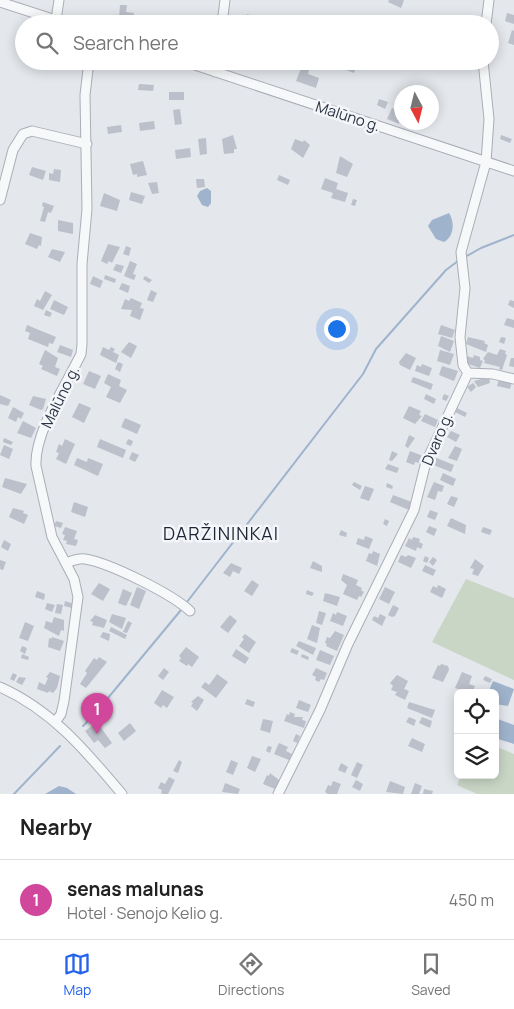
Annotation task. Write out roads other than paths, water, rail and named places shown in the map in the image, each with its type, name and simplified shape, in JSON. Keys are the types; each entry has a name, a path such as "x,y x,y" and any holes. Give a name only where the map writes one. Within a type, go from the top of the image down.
{"street":[{"path":"57,15 60,0"},
{"path":"223,15 225,0"},
{"path":"487,15 489,0"},
{"path":"0,2 40,15"},
{"name":"Malūno g.","path":"56,721 62,714 78,610 76,587 66,563 52,538 35,455 39,440 80,354 83,325 82,264 87,209 85,95 88,70"},
{"name":"Malūno g.","path":"210,70 514,171"},
{"path":"484,70 489,119 486,162 461,252 465,288 460,337 463,365 468,372 493,374 514,379"},
{"path":"0,200 13,150 23,134 32,131 87,144"},
{"name":"Dvaro g.","path":"278,794 295,762 348,644 414,510 426,462 468,372"},
{"path":"66,563 79,559 101,564 168,596 190,611"},
{"path":"0,687 21,696 56,721 85,750 122,794"}],"water":[{"path":"207,188 211,191 211,203 208,207 202,205 197,196 200,191"},
{"path":"449,213 452,221 452,233 444,242 436,239 428,226 432,220"},
{"path":"493,681 514,689 508,706 499,705 499,689 490,689"},
{"path":"90,710 96,716 90,722 84,716"},
{"path":"499,719 514,725 514,744 499,739"},
{"path":"59,786 67,788 76,794 45,794"}],"waterway":[{"path":"465,257 481,248 514,235"},
{"path":"187,602 363,374 376,349 446,270 458,261"},
{"path":"93,716 181,610"},
{"path":"83,726 90,719"},
{"path":"14,794 60,746"}],"place":[{"name":"senas malunas","path":"97,734"}],"district":[{"name":"DARŽININKAI","path":"221,533"}]}
